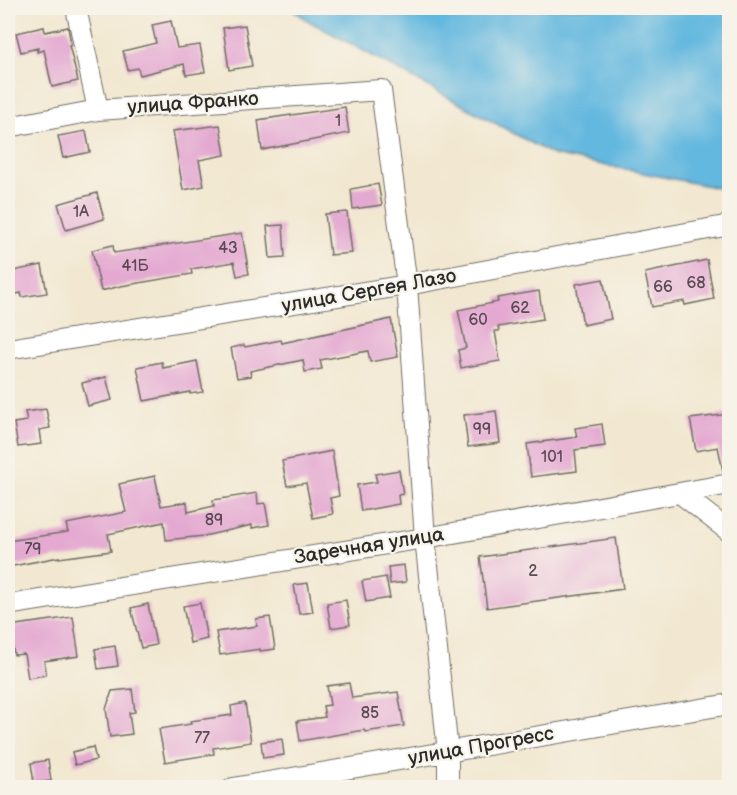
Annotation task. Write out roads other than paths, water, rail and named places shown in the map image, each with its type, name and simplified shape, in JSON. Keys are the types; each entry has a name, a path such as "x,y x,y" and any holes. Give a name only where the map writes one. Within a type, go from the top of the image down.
{"street":[{"path":"76,8 98,110"},
{"name":"улица Франко","path":"8,127 98,110 381,90 406,285"},
{"name":"улица Сергея Лазо","path":"8,349 406,285 729,225"},
{"path":"406,285 424,538 448,752 448,788"},
{"name":"Заречная улица","path":"8,605 424,538 729,484"},
{"path":"680,493 729,532"},
{"name":"улица Прогресс","path":"233,788 729,704"}],"water":[{"path":"290,8 729,8 729,190 553,155 309,21"}]}
